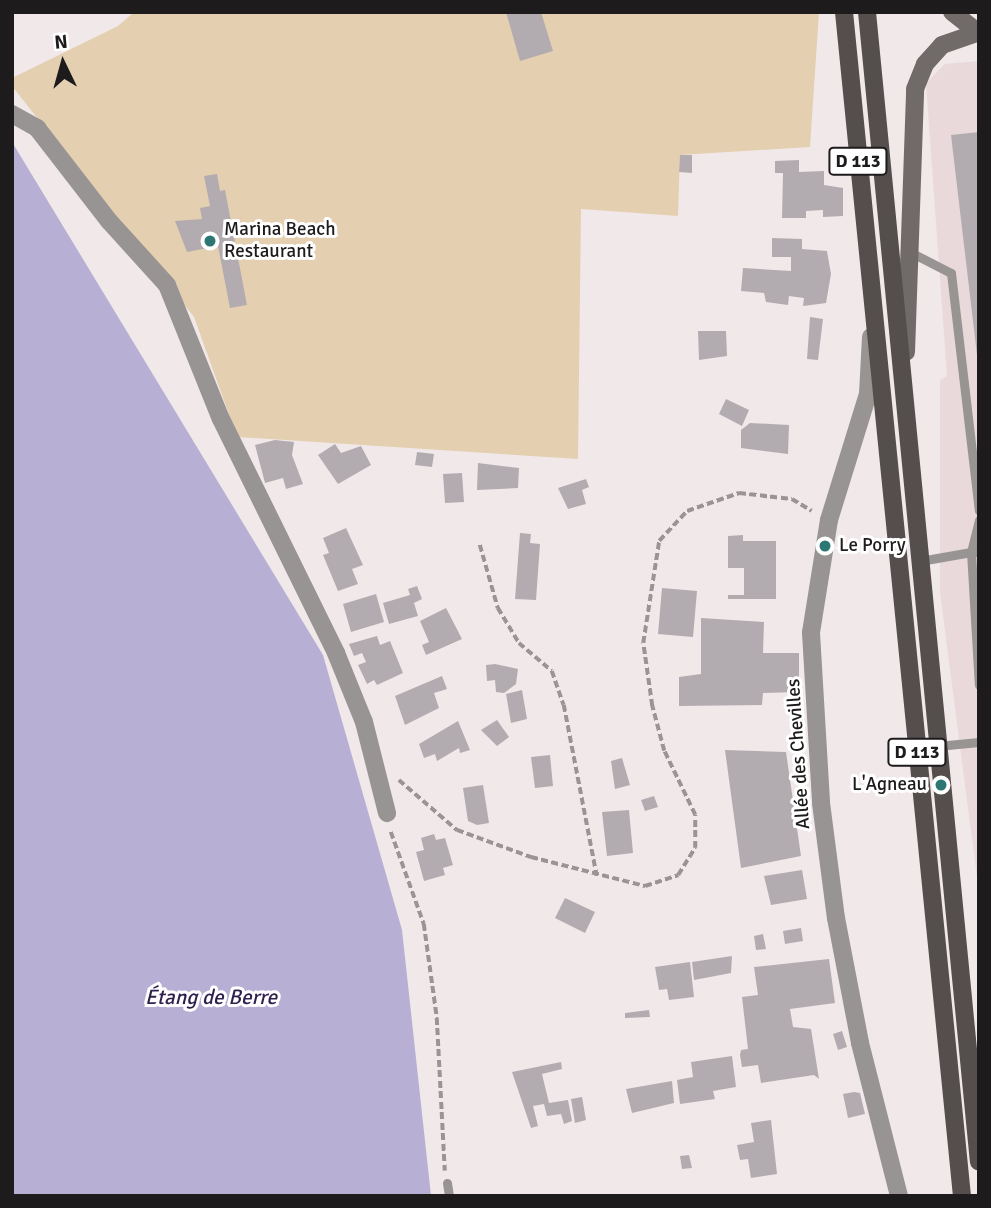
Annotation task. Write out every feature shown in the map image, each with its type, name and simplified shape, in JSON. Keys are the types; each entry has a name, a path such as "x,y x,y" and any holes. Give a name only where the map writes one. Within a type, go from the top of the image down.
{"main road":[{"name":"D 113","path":"844,12 961,1196"},
{"name":"D 113","path":"867,12 904,415 978,1150"},
{"path":"952,12 977,32"},
{"path":"904,415 915,89 925,64 942,45 977,32"}],"street":[{"path":"12,114 37,128 109,221 167,285 221,419 336,653 376,761 387,813"},
{"name":"Allée des Chevilles","path":"872,309 868,394 829,520 811,633 821,803 860,1043 900,1196"}],"lane":[{"path":"909,252 951,273 979,510"},
{"path":"979,520 975,552 979,685"},
{"path":"919,561 975,552"},
{"path":"937,746 979,742"},
{"path":"447,1183 449,1196"}],"path":[{"path":"376,761 457,830 597,876 645,886 678,875 695,848 695,815 664,751 652,706 643,643 660,541 687,511 739,493 792,499 829,520"},
{"path":"480,545 498,608 519,643 552,671 564,705 597,876"},
{"path":"387,813 392,841 424,924 437,1018 440,1126 447,1183"}],"shaded area":[{"path":"134,12 819,12 810,147 680,155 678,216 581,209 578,459 237,437 194,317 12,86 12,78 118,26"},
{"path":"979,61 979,893 940,592 940,380 947,376 926,83 945,64"}],"water":[{"name":"Étang de Berre","path":"12,142 323,655 402,930 431,1196 12,1196"}],"building":[{"path":"506,12 541,12 553,51 520,61"},
{"path":"979,132 979,355 977,355 951,135"},
{"path":"680,155 692,155 692,173 679,172"},
{"path":"799,160 799,172 824,171 824,185 843,188 843,216 823,217 823,210 806,211 806,218 782,218 783,173 775,173 775,161"},
{"name":"Marina Beach Restaurant","path":"217,174 220,191 225,190 247,305 230,308 218,246 187,252 175,221 202,219 200,208 210,206 204,176"},
{"path":"772,238 802,239 802,249 827,251 831,274 826,303 803,306 804,298 789,296 788,305 766,302 764,293 741,291 743,268 791,271 791,257 772,257"},
{"path":"810,317 823,319 818,360 807,359"},
{"path":"698,331 726,331 727,356 699,360"},
{"path":"726,399 749,410 742,426 719,414"},
{"path":"750,423 789,425 788,454 741,448 741,430"},
{"path":"275,440 294,442 292,455 303,484 286,489 283,478 265,483 255,445"},
{"path":"335,444 341,453 361,446 371,465 338,484 318,455"},
{"path":"417,452 434,454 432,467 415,465"},
{"path":"478,463 519,468 518,488 477,490"},
{"path":"462,473 464,502 445,503 443,474"},
{"path":"586,479 589,487 582,490 586,504 568,509 558,488"},
{"path":"346,528 363,565 352,569 358,584 338,591 323,555 329,553 323,538"},
{"path":"520,533 531,534 530,543 540,544 536,600 515,599"},
{"path":"743,535 743,541 776,541 776,599 728,599 728,595 744,595 744,568 728,568 728,536"},
{"path":"417,586 422,599 414,603 418,616 389,624 383,603 410,595 408,589"},
{"path":"662,588 697,591 693,637 658,634"},
{"path":"376,594 384,622 351,632 343,604"},
{"path":"446,608 462,639 426,655 422,645 429,642 420,621"},
{"path":"701,618 764,622 763,653 799,653 799,692 763,693 762,705 679,706 679,677 701,674"},
{"path":"377,636 380,645 390,641 403,673 377,685 374,680 367,684 358,665 366,662 362,653 354,656 349,644"},
{"path":"495,664 518,669 516,684 504,693 496,692 495,680 487,681 486,665"},
{"path":"442,676 447,689 434,693 439,708 405,725 395,696"},
{"path":"522,690 527,719 511,723 506,694"},
{"path":"497,720 509,737 497,746 481,730"},
{"path":"458,721 470,750 460,753 459,748 437,761 435,754 424,758 419,744"},
{"path":"725,750 786,752 801,856 741,868"},
{"path":"550,755 553,786 535,788 531,757"},
{"path":"622,758 630,785 615,789 611,761"},
{"path":"483,785 489,823 477,825 468,821 463,788"},
{"path":"654,796 658,807 645,811 641,800"},
{"path":"629,810 633,853 607,856 602,812"},
{"path":"434,834 436,840 445,838 453,865 443,868 445,875 424,881 416,852 424,850 421,838"},
{"path":"802,870 807,899 771,905 764,876"},
{"path":"565,898 595,912 585,933 555,918"},
{"path":"801,928 803,941 785,944 783,931"},
{"path":"763,934 766,949 756,950 754,936"},
{"path":"732,956 731,973 694,980 692,962"},
{"path":"829,959 835,1003 790,1009 793,1027 811,1029 819,1079 814,1075 761,1083 758,1065 742,1067 740,1055 741,1050 748,1049 742,997 758,995 754,967"},
{"path":"690,962 694,997 669,1000 667,989 659,990 655,967"},
{"path":"649,1010 650,1017 625,1018 625,1013"},
{"path":"842,1031 847,1047 838,1050 833,1034"},
{"path":"732,1056 736,1087 713,1091 715,1099 680,1104 677,1080 693,1077 691,1062"},
{"path":"561,1062 562,1069 542,1074 549,1103 568,1100 572,1121 564,1124 561,1114 547,1116 544,1104 533,1106 538,1126 531,1128 512,1072"},
{"path":"672,1081 674,1103 632,1113 626,1089"},
{"path":"860,1093 865,1114 848,1118 843,1094"},
{"path":"582,1097 586,1120 575,1123 571,1099"},
{"path":"771,1120 777,1174 751,1178 748,1159 740,1160 737,1145 754,1142 751,1123"},
{"path":"689,1155 692,1168 682,1169 680,1156"}],"place":[{"name":"Marina Beach Restaurant","path":"210,241"},
{"name":"Le Porry","path":"825,546"},
{"name":"L'Agneau","path":"941,785"}]}
